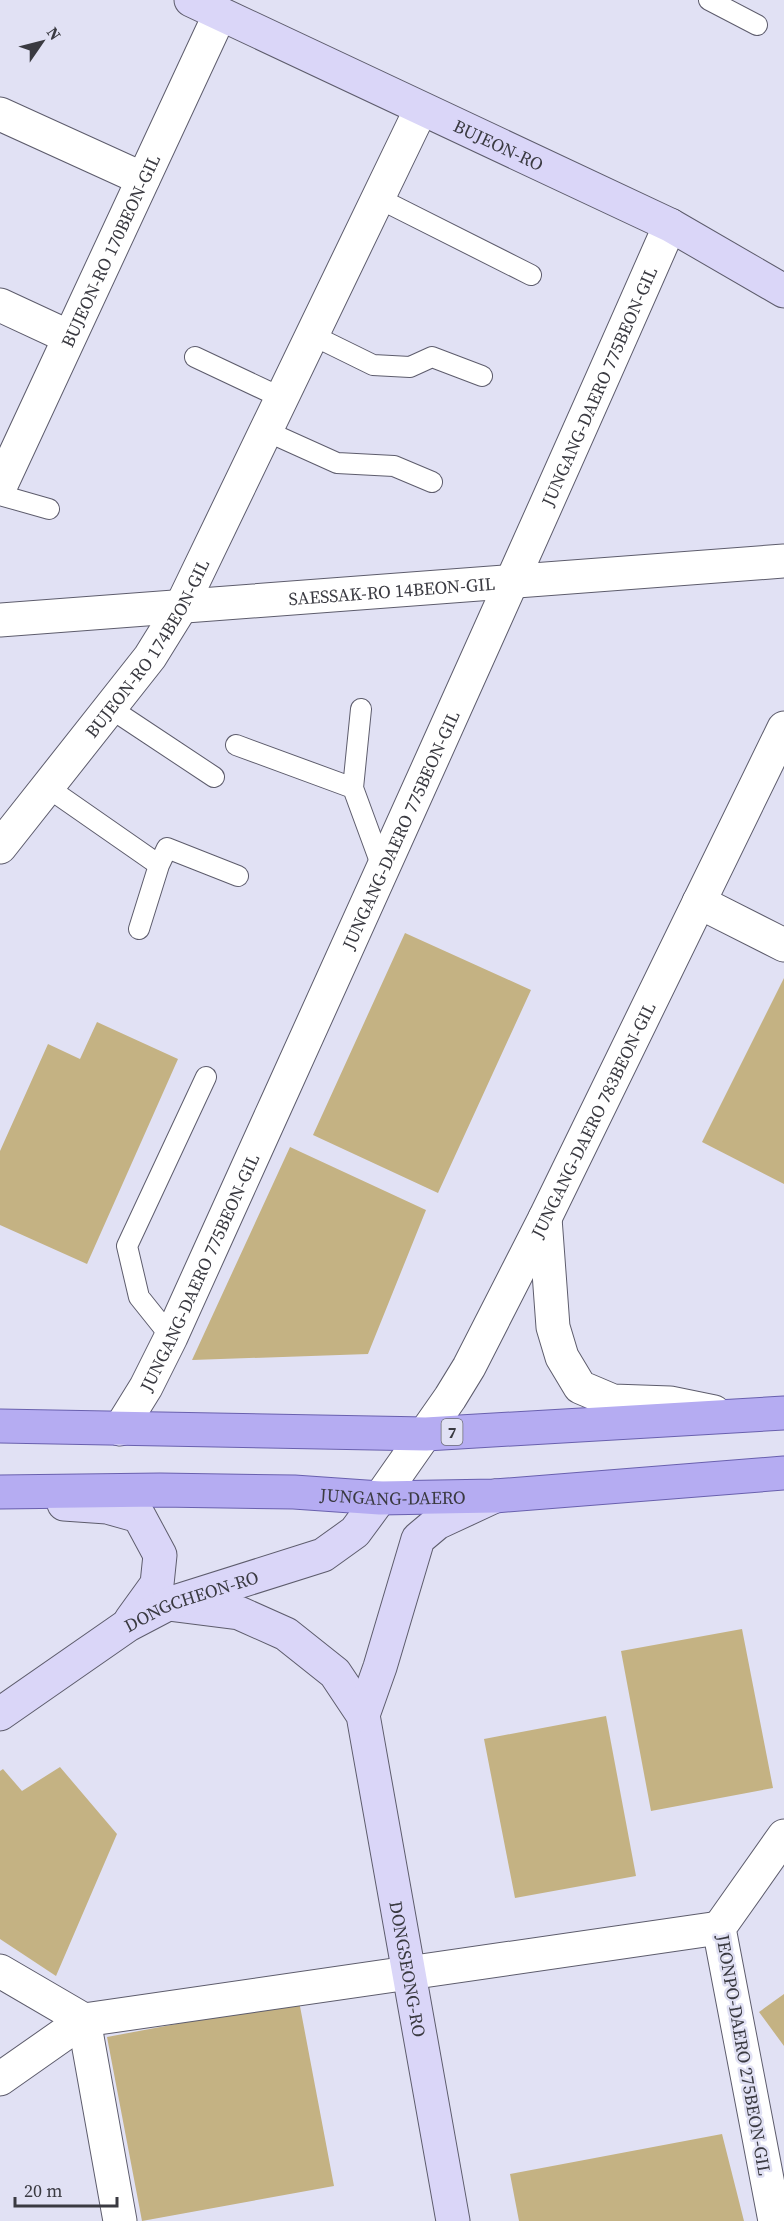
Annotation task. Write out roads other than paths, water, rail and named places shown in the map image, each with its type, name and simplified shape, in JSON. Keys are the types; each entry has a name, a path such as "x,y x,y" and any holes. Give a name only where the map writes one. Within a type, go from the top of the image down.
{"main road":[{"name":"BUJEON-RO","path":"208,5 670,225 784,291"},
{"name":"7","path":"0,1426 426,1434 784,1413"},
{"name":"JUNGANG-DAERO","path":"0,1492 160,1490 294,1492 380,1498 495,1496 784,1473"},
{"path":"0,1492 63,1504 107,1507 139,1516 160,1555 157,1584 128,1625"},
{"name":"DONGSEONG-RO","path":"363,1715 380,1667 418,1539 437,1522 495,1496"},
{"name":"DONGCHEON-RO","path":"0,1714 128,1625 168,1604 323,1555 355,1532 380,1498"},
{"name":"DONGSEONG-RO","path":"168,1604 239,1613 286,1634 335,1673 363,1715 453,2221"}],"street":[{"name":"BUJEON-RO 170BEON-GIL","path":"0,486 143,179 208,5"},
{"name":"BUJEON-RO 174BEON-GIL","path":"0,847 150,657 181,607 421,108"},
{"path":"0,114 143,179"},
{"name":"JUNGANG-DAERO 775BEON-GIL","path":"120,1429 146,1387 171,1337 513,582 670,225"},
{"path":"0,305 69,337"},
{"name":"SAESSAK-RO 14BEON-GIL","path":"0,620 784,561"},
{"name":"JUNGANG-DAERO 783BEON-GIL","path":"380,1498 426,1434 469,1367 545,1218 784,728"},
{"path":"699,902 784,945"},
{"path":"545,1218 553,1328 562,1357 580,1387 613,1401 670,1403 737,1417"},
{"name":"JEONPO-DAERO 275BEON-GIL","path":"775,2221 719,1928 784,1836"},
{"path":"0,2079 84,2020 719,1928"},
{"path":"0,1971 84,2020 120,2221"}],"lane":[{"path":"709,0 758,25"},
{"path":"378,198 531,275"},
{"path":"312,335 373,365 410,367 432,357 482,376"},
{"path":"195,357 282,398"},
{"path":"266,431 337,463 394,466 432,482"},
{"path":"0,495 49,509"},
{"path":"110,708 214,777"},
{"path":"361,709 353,788 382,867"},
{"path":"236,745 353,788"},
{"path":"47,787 159,865"},
{"path":"139,929 159,865 167,848 238,876"},
{"path":"171,1337 139,1297 127,1246 206,1077"}]}
